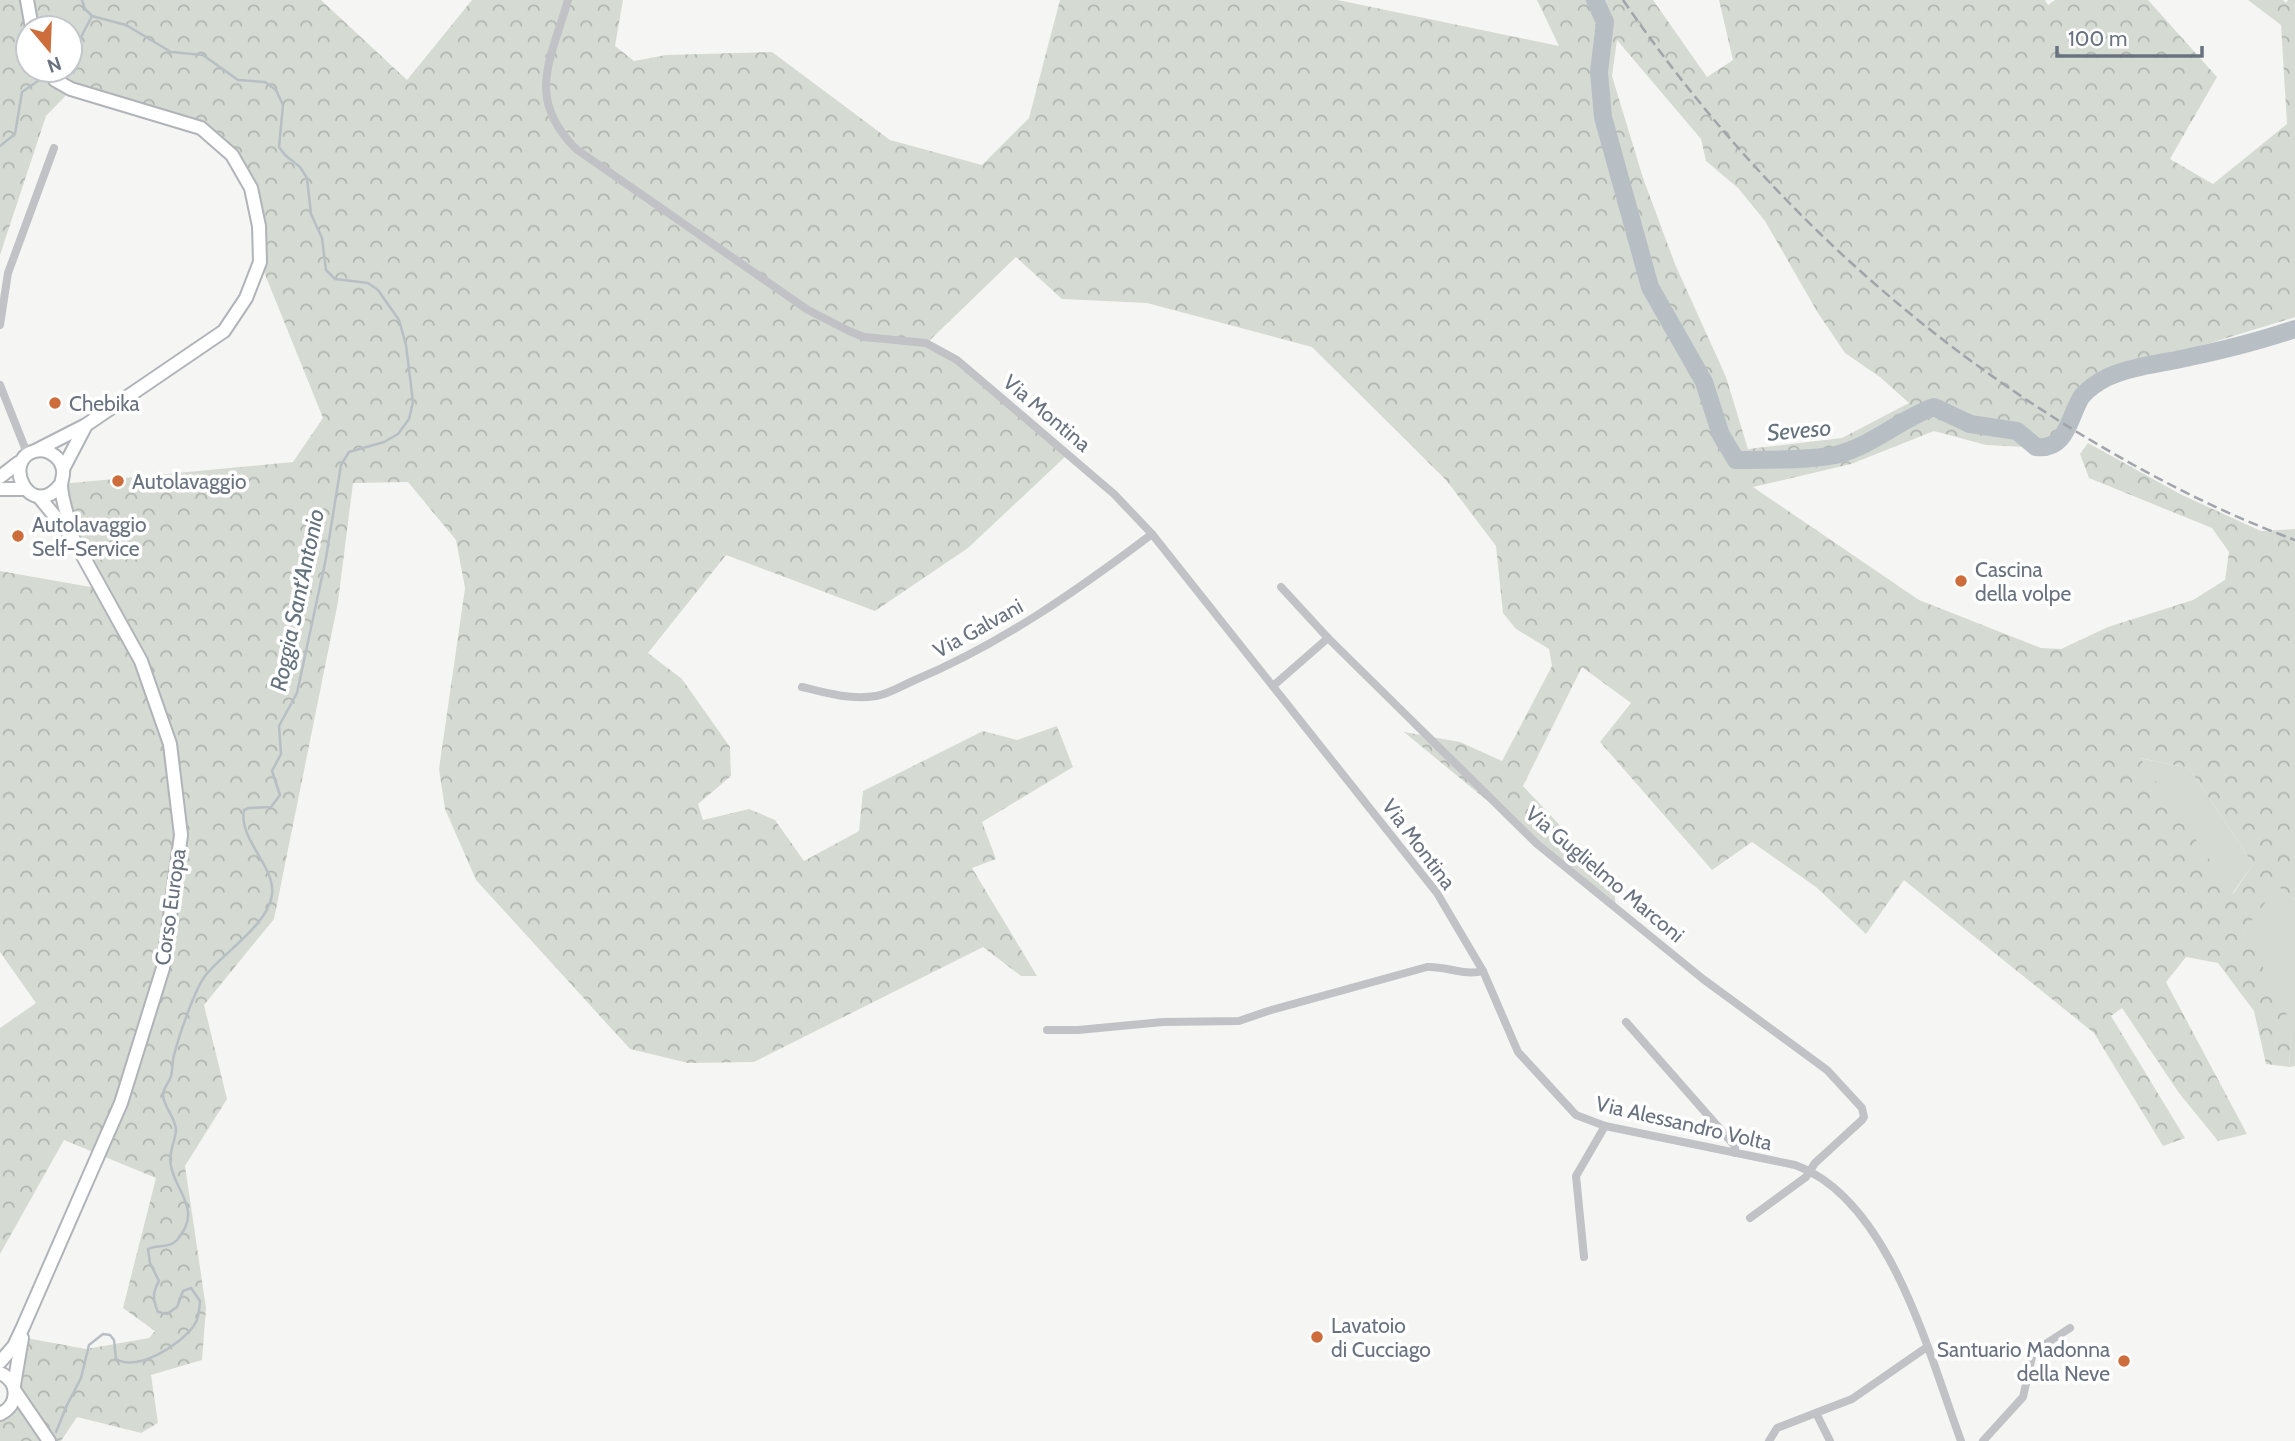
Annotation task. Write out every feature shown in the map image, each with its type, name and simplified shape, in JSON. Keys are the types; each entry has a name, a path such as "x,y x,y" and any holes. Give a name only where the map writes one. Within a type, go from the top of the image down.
{"main road":[{"path":"0,477 27,455 86,425 224,331 246,298 260,262 259,226 251,188 232,155 201,128 71,89 65,84"},
{"path":"73,538 61,484 63,469 86,425"},
{"path":"27,455 47,451 57,457 63,469"},
{"path":"27,455 16,477 22,489 39,497 49,495 61,484"},
{"path":"0,489 22,489"},
{"name":"Corso Europa","path":"0,1362 23,1327 121,1103 163,968 181,835 170,744 141,661 73,538 39,497"},
{"name":"Corso Europa","path":"2,1413 12,1405 23,1327"},
{"path":"0,1373 10,1379 48,1441"},
{"path":"2,1413 33,1420"}],"street":[{"name":"Via Montina","path":"568,0 546,78 545,93 554,124 576,149 808,310 864,337 926,343 957,360 1114,494 1152,534 1437,894 1483,971"},
{"path":"0,325 8,272 54,148"},
{"path":"0,386 27,455"},
{"name":"Via Galvani","path":"802,687 840,696 877,696 933,673 1022,625 1083,586 1152,534"},
{"name":"Via Guglielmo Marconi","path":"1281,587 1328,638 1536,844 1703,979 1827,1070 1862,1108 1864,1117 1809,1170"},
{"path":"1273,686 1328,638"},
{"path":"1047,1030 1078,1030 1163,1022 1240,1021 1427,967 1440,966 1468,973 1483,971"},
{"name":"Via Alessandro Volta","path":"1483,971 1518,1052 1576,1115 1605,1126 1809,1170 1830,1185 1874,1233 1909,1301 1961,1441"},
{"path":"1626,1022 1735,1146 1735,1153"},
{"path":"1584,1257 1576,1175 1605,1126"},
{"path":"1750,1218 1806,1177 1809,1170"},
{"path":"0,1353 23,1327"},
{"path":"1983,1441 2023,1397 2033,1352 2070,1328"},
{"path":"1769,1441 1777,1428 1852,1399 1927,1347"},
{"path":"1816,1413 1830,1441"}],"green space":[{"path":"0,0 321,0 407,80 472,0 623,0 615,46 634,61 666,55 772,52 890,140 982,165 1029,118 1060,0 1338,0 1559,46 1537,0 1653,0 1707,77 1733,60 1719,0 2045,0 2048,5 2055,0 2148,0 2217,77 2170,159 2213,184 2287,124 2281,25 2248,0 2283,0 2286,3 2288,0 2295,0 2295,317 2112,374 2085,394 2061,438 2041,448 1986,445 1934,431 1851,464 1753,487 1919,600 2041,648 2061,649 2108,627 2193,600 2225,580 2229,552 2212,528 2089,478 2080,454 2088,443 2182,495 2261,531 2295,529 2295,900 2278,886 2243,932 2284,1004 2291,1035 2289,1067 2266,1064 2254,1011 2218,963 2186,957 2166,982 2247,1134 2218,1141 2179,1093 2122,1008 2111,1016 2185,1138 2163,1146 2094,1033 1904,880 1866,934 1816,887 1752,842 1712,870 1600,742 1631,703 1582,667 1523,786 1613,882 1616,907 1404,732 1460,742 1502,761 1552,666 1549,649 1516,629 1503,613 1496,546 1446,480 1312,347 1147,303 1062,299 1016,257 927,343 957,360 1068,454 968,548 875,611 726,555 648,653 682,679 730,747 731,776 698,804 703,820 749,809 775,820 804,861 859,831 863,791 983,731 1017,740 1057,726 1073,767 982,822 996,859 972,868 1037,976 1021,976 983,947 754,1062 688,1063 630,1049 476,880 445,809 439,769 465,588 456,540 408,482 353,483 338,602 274,919 204,1005 227,1099 185,1166 206,1308 202,1360 151,1375 158,1423 141,1433 77,1417 61,1441 0,1441 0,1423 26,1338 86,1349 149,1338 155,1331 123,1308 156,1178 64,1140 0,1254 0,1028 36,1003 0,952 0,571 102,589 61,484 293,462 323,418 260,262 259,226 232,155 201,128 71,90 46,116 0,255","holes":["1617,40 1701,139 1706,161 1738,188 1765,221 1818,313 1845,353 1880,377 1909,403 1842,438 1748,449 1726,377 1675,264 1643,178 1612,76","2140,758 2189,768 2253,864 2233,894"]},
{"path":"2139,758 2189,768 2253,864 2232,894"},
{"path":"2278,885 2295,900 2295,1066 2289,1067 2291,1035 2243,932"}],"waterway":[{"name":"Roggia Sant'Antonio","path":"56,1432 81,1378 89,1345 103,1334 110,1335 114,1340 116,1359 135,1362 158,1355 187,1334 198,1318 200,1301 191,1288 183,1291 177,1307 167,1314 158,1312 154,1300 159,1281 150,1263 148,1249 174,1243 188,1220 186,1202 171,1166 170,1156 176,1130 163,1092 171,1076 183,1026 201,983 213,967 254,928 272,895 268,874 246,832 244,810 271,807 280,795 272,771 281,754 279,726 297,693 326,558 341,465 349,452 384,442 398,434 409,419 413,402 406,345 399,320 378,290 368,283 335,279 326,270 322,238 311,214 307,178 300,167 279,147 283,105 276,90 265,82 238,80 203,55 171,52 126,25 92,16 85,9 82,0"},
{"name":"Seveso","path":"1595,0 1605,22 1599,72 1603,117 1650,287 1704,382 1721,435 1736,460 1798,459 1835,455 1861,446 1934,407 1970,424 2017,431 2036,447 2047,447 2061,438 2082,396 2108,377 2134,368 2238,346 2295,329"},
{"path":"84,31 92,16"},
{"path":"0,146 15,134 22,92 34,84"}],"railway":[{"path":"1623,0 1719,126 1772,184 1827,240 1946,342 2010,388 2129,463 2211,505 2295,540"}],"place":[{"name":"Chebika","path":"55,403"},
{"name":"Autolavaggio","path":"118,481"},
{"name":"Autolavaggio Self-Service","path":"18,536"},
{"name":"Cascina della volpe","path":"1961,581"},
{"name":"Lavatoio di Cucciago","path":"1317,1337"},
{"name":"Santuario Madonna della Neve","path":"2124,1361"}]}
